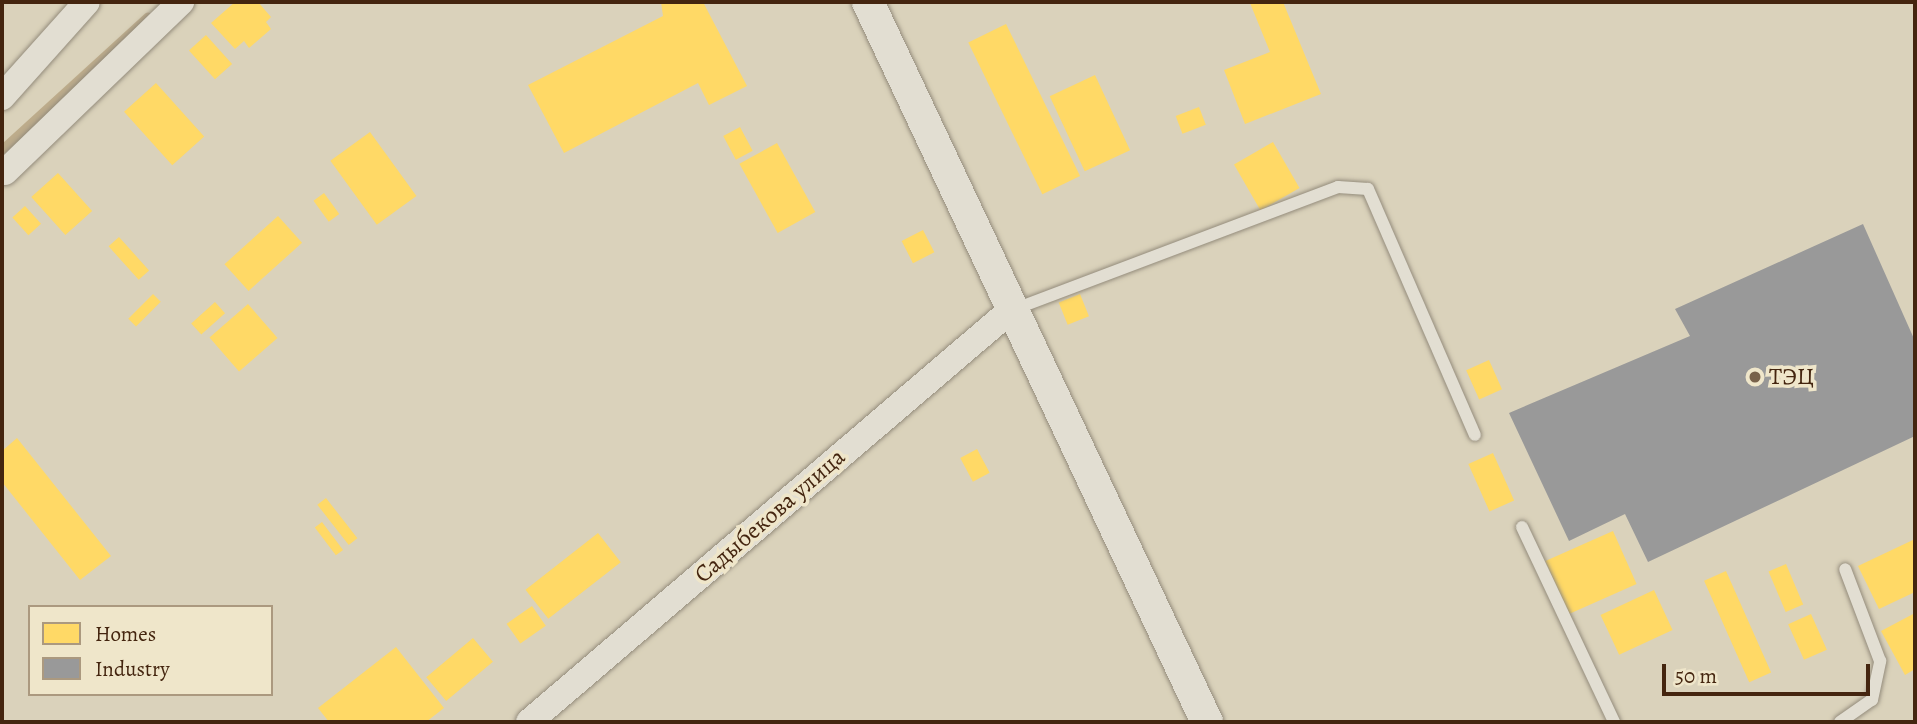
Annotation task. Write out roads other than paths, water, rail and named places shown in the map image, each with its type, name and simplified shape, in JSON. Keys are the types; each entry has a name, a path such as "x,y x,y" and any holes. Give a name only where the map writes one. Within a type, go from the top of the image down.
{"street":[{"path":"2,97 87,2"},
{"path":"5,172 181,2"},
{"path":"868,2 1207,722"},
{"name":"Садыбекова улица","path":"529,722 1011,310"}],"lane":[{"path":"1011,310 1338,187 1368,189 1475,435"},
{"path":"1522,527 1614,722"},
{"path":"1840,722 1872,701 1880,661 1844,569"}],"waterway":[{"path":"2,149 148,16"}],"place":[{"name":"ТЭЦ","path":"1755,377"}]}
